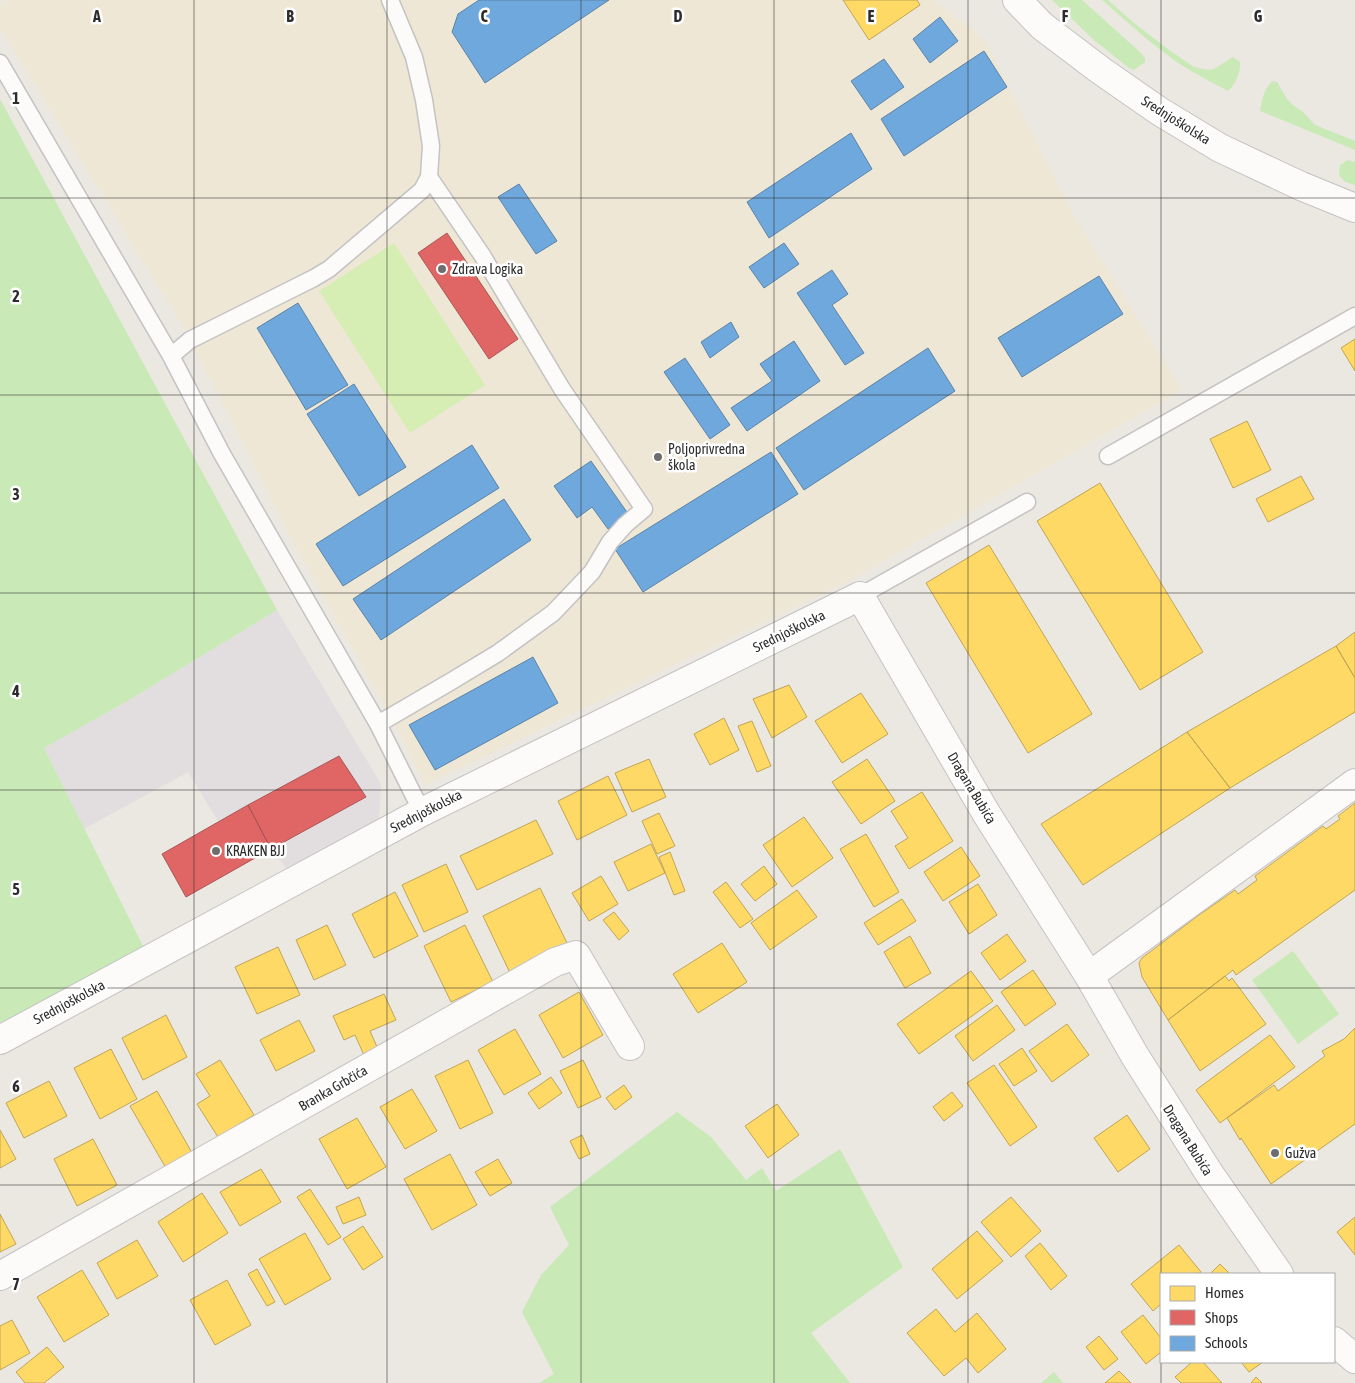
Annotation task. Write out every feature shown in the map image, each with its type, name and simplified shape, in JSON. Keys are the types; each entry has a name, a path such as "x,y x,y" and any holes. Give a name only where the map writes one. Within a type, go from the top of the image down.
{"street":[{"name":"Srednjoškolska","path":"1017,0 1042,26 1100,70 1220,148 1301,186 1355,208"},
{"name":"Srednjoškolska","path":"0,1040 422,812 860,596"},
{"name":"Dragana Bubića","path":"860,596 986,813 1089,976 1135,1056 1209,1173 1278,1273"},
{"path":"1089,976 1355,783"},
{"name":"Branka Grbčića","path":"0,1276 555,962 576,955 630,1046"},
{"path":"1335,1342 1355,1359"}],"lane":[{"path":"171,356 190,340 329,269 422,190 430,177 431,146 424,100 414,57 390,0"},
{"path":"0,63 171,356 222,454 378,724 422,812"},
{"path":"378,724 498,653 553,613 592,572 610,542 644,509 562,389 482,255 430,177"},
{"path":"1108,456 1355,316"},
{"path":"860,596 1026,502"}],"shaded area":[{"name":"Poljoprivredna škola","path":"7,0 934,0 985,40 1072,212 1182,390 853,579 425,785 395,725 292,540 185,330 0,28 0,5"},
{"path":"277,610 381,784 379,822 286,868 271,849 248,806 218,821 188,772 84,829 44,748 129,700"}],"green space":[{"path":"1052,0 1082,0 1141,53 1145,58 1145,62 1134,70 1129,68 1094,40"},
{"path":"1102,0 1108,0 1134,23 1194,67 1214,69 1233,57 1240,62 1240,66 1233,86 1228,91 1180,64"},
{"path":"1273,81 1277,82 1287,99 1315,125 1355,141 1355,150 1260,111 1265,91"},
{"path":"0,99 277,610 129,700 44,748 145,950 0,1023"},
{"path":"1348,160 1355,162 1355,185 1345,182 1339,175 1340,165"},
{"path":"394,243 485,385 410,433 319,291"},
{"path":"1293,951 1339,1014 1298,1044 1252,980"},
{"path":"677,1112 711,1137 746,1180 762,1168 776,1191 840,1149 903,1267 811,1333 850,1383 539,1383 554,1374 522,1312 541,1275 569,1245 550,1207"},
{"path":"1054,1372 1063,1383 1041,1383"}],"building: Homes":[{"path":"843,0 917,0 920,5 869,40"},
{"path":"1355,339 1355,371 1341,348"},
{"path":"1247,421 1271,470 1233,488 1210,439"},
{"path":"1301,476 1314,499 1268,522 1256,499"},
{"path":"1100,483 1203,652 1140,690 1037,521"},
{"path":"989,545 1092,714 1028,753 926,583"},
{"path":"1355,632 1355,678 1336,646"},
{"path":"1336,646 1355,678 1355,712 1230,788 1187,732"},
{"path":"789,685 807,717 772,738 753,699"},
{"path":"861,693 888,734 842,763 815,721"},
{"path":"724,718 739,750 710,765 694,734"},
{"path":"752,721 771,766 757,772 738,726"},
{"path":"1187,732 1230,788 1083,885 1041,824"},
{"path":"649,759 666,797 632,812 615,773"},
{"path":"867,759 895,801 861,824 832,782"},
{"path":"608,776 627,815 577,840 558,801"},
{"path":"922,792 953,841 909,869 895,846 908,838 891,811"},
{"path":"1355,803 1355,890 1236,975 1233,970 1168,1020 1142,977 1139,963 1142,958 1235,890 1238,894 1257,880 1255,876 1323,826 1326,829 1340,819 1338,816"},
{"path":"659,813 675,846 657,854 642,821"},
{"path":"804,817 833,858 792,887 763,845"},
{"path":"536,820 553,854 477,890 460,856"},
{"path":"866,834 899,892 874,907 840,849"},
{"path":"651,844 665,873 628,891 614,862"},
{"path":"961,847 980,876 943,901 924,872"},
{"path":"670,852 685,891 674,895 659,857"},
{"path":"446,864 468,912 424,932 402,885"},
{"path":"764,866 777,884 755,901 741,884"},
{"path":"601,876 618,904 589,921 572,893"},
{"path":"726,882 753,919 740,928 713,892"},
{"path":"978,884 997,915 969,934 949,902"},
{"path":"540,888 569,947 511,975 483,916"},
{"path":"797,890 817,917 770,950 751,923"},
{"path":"395,892 418,936 374,958 352,914"},
{"path":"902,899 916,921 878,945 864,923"},
{"path":"614,912 629,931 619,940 603,920"},
{"path":"327,925 346,965 314,980 296,940"},
{"path":"465,925 493,982 451,1002 424,946"},
{"path":"1007,934 1026,961 1000,980 981,953"},
{"path":"910,936 931,973 905,988 884,952"},
{"path":"722,943 747,982 698,1013 673,974"},
{"path":"278,947 300,995 257,1014 235,967"},
{"path":"1033,970 1056,1004 1025,1026 1001,992"},
{"path":"971,971 993,1001 919,1054 897,1024"},
{"path":"1225,976 1229,981 1232,978 1266,1024 1200,1071 1168,1020"},
{"path":"579,992 603,1035 563,1058 539,1015"},
{"path":"384,994 396,1020 370,1031 381,1056 367,1062 355,1035 344,1040 333,1016"},
{"path":"997,1005 1015,1030 973,1061 955,1036"},
{"path":"166,1015 187,1057 143,1080 122,1038"},
{"path":"299,1020 315,1051 276,1071 260,1040"},
{"path":"1067,1024 1089,1055 1052,1082 1029,1051"},
{"path":"1355,1028 1355,1124 1271,1184 1227,1118 1274,1085 1278,1091 1325,1056 1322,1051 1344,1039"},
{"path":"515,1029 541,1074 504,1095 478,1050"},
{"path":"1270,1035 1295,1067 1220,1123 1196,1090"},
{"path":"1022,1048 1037,1071 1014,1086 999,1064"},
{"path":"111,1049 137,1099 100,1119 74,1068"},
{"path":"220,1060 254,1115 218,1137 197,1104 210,1096 196,1074"},
{"path":"468,1060 493,1113 460,1129 435,1076"},
{"path":"583,1060 601,1097 578,1108 560,1071"},
{"path":"994,1065 1037,1127 1010,1146 967,1083"},
{"path":"551,1077 562,1093 539,1109 528,1093"},
{"path":"49,1081 67,1116 24,1138 6,1103"},
{"path":"624,1085 632,1097 615,1110 606,1098"},
{"path":"412,1089 437,1131 405,1149 380,1107"},
{"path":"157,1091 196,1160 170,1175 130,1106"},
{"path":"952,1092 963,1106 944,1121 933,1107"},
{"path":"777,1104 799,1135 768,1158 745,1126"},
{"path":"1127,1115 1150,1149 1118,1172 1094,1138"},
{"path":"357,1118 386,1167 347,1189 319,1139"},
{"path":"0,1130 16,1159 0,1168"},
{"path":"582,1135 590,1154 579,1159 570,1141"},
{"path":"93,1139 117,1185 77,1206 54,1159"},
{"path":"450,1154 477,1205 432,1230 404,1179"},
{"path":"498,1159 512,1183 490,1196 475,1172"},
{"path":"261,1169 281,1202 240,1226 220,1192"},
{"path":"310,1189 341,1237 328,1245 297,1197"},
{"path":"202,1193 228,1233 183,1262 158,1222"},
{"path":"359,1197 366,1215 343,1224 336,1207"},
{"path":"1011,1197 1041,1231 1011,1257 981,1222"},
{"path":"0,1214 16,1244 0,1252"},
{"path":"1355,1217 1355,1255 1337,1232"},
{"path":"363,1226 383,1257 363,1270 343,1239"},
{"path":"977,1231 1003,1261 957,1299 932,1269"},
{"path":"305,1233 331,1279 285,1305 259,1259"},
{"path":"137,1240 158,1276 117,1299 97,1263"},
{"path":"1040,1243 1067,1276 1051,1290 1025,1256"},
{"path":"1179,1245 1201,1272 1160,1273 1160,1305 1153,1311 1131,1284"},
{"path":"1220,1264 1229,1273 1211,1273"},
{"path":"257,1269 275,1302 267,1306 248,1274"},
{"path":"82,1270 109,1315 64,1342 37,1297"},
{"path":"227,1280 251,1325 215,1345 190,1300"},
{"path":"936,1309 955,1332 977,1313 1006,1349 978,1373 966,1358 944,1376 907,1333"},
{"path":"1143,1315 1160,1337 1160,1353 1146,1364 1121,1332"},
{"path":"12,1320 30,1353 0,1370 0,1326"},
{"path":"1099,1336 1118,1359 1104,1370 1086,1347"},
{"path":"47,1347 64,1367 44,1383 25,1383 16,1372"},
{"path":"1191,1363 1204,1363 1222,1383 1181,1383 1175,1377"},
{"path":"1242,1363 1262,1363 1249,1372"},
{"path":"1119,1371 1131,1383 1105,1383"},
{"path":"1256,1377 1262,1383 1251,1383"}],"building: Shops":[{"path":"447,233 518,339 489,359 418,253"},
{"path":"339,756 366,797 271,849 248,805"},
{"name":"KRAKEN BJJ","path":"248,805 271,849 186,897 162,854"}],"building: Schools":[{"path":"479,0 609,0 485,83 452,32 458,14"},
{"path":"940,17 958,41 930,63 913,39"},
{"path":"984,51 1007,87 904,156 881,119"},
{"path":"884,59 904,87 871,110 851,81"},
{"path":"851,133 872,169 769,238 747,202"},
{"path":"519,184 557,241 536,254 498,197"},
{"path":"784,243 799,264 764,288 749,267"},
{"path":"832,270 848,294 832,305 864,353 845,365 797,293"},
{"path":"1099,276 1123,314 1022,377 998,338"},
{"path":"298,303 348,385 306,410 257,328"},
{"path":"731,322 739,337 710,358 701,342"},
{"path":"794,341 820,381 747,431 731,408 772,381 760,364"},
{"path":"928,348 955,391 804,490 776,448"},
{"path":"685,358 730,425 710,439 664,372"},
{"path":"354,384 406,467 359,496 307,414"},
{"path":"472,445 499,488 343,586 316,544"},
{"path":"771,452 798,494 643,592 615,549"},
{"path":"591,461 629,515 608,529 592,507 577,518 554,486"},
{"path":"504,499 531,540 381,640 353,599"},
{"path":"533,657 558,703 435,770 409,725"}],"place":[{"name":"Zdrava Logika","path":"442,269"},
{"name":"Poljoprivredna škola","path":"658,457"},
{"name":"KRAKEN BJJ","path":"216,851"},
{"name":"Gužva","path":"1275,1153"}]}
